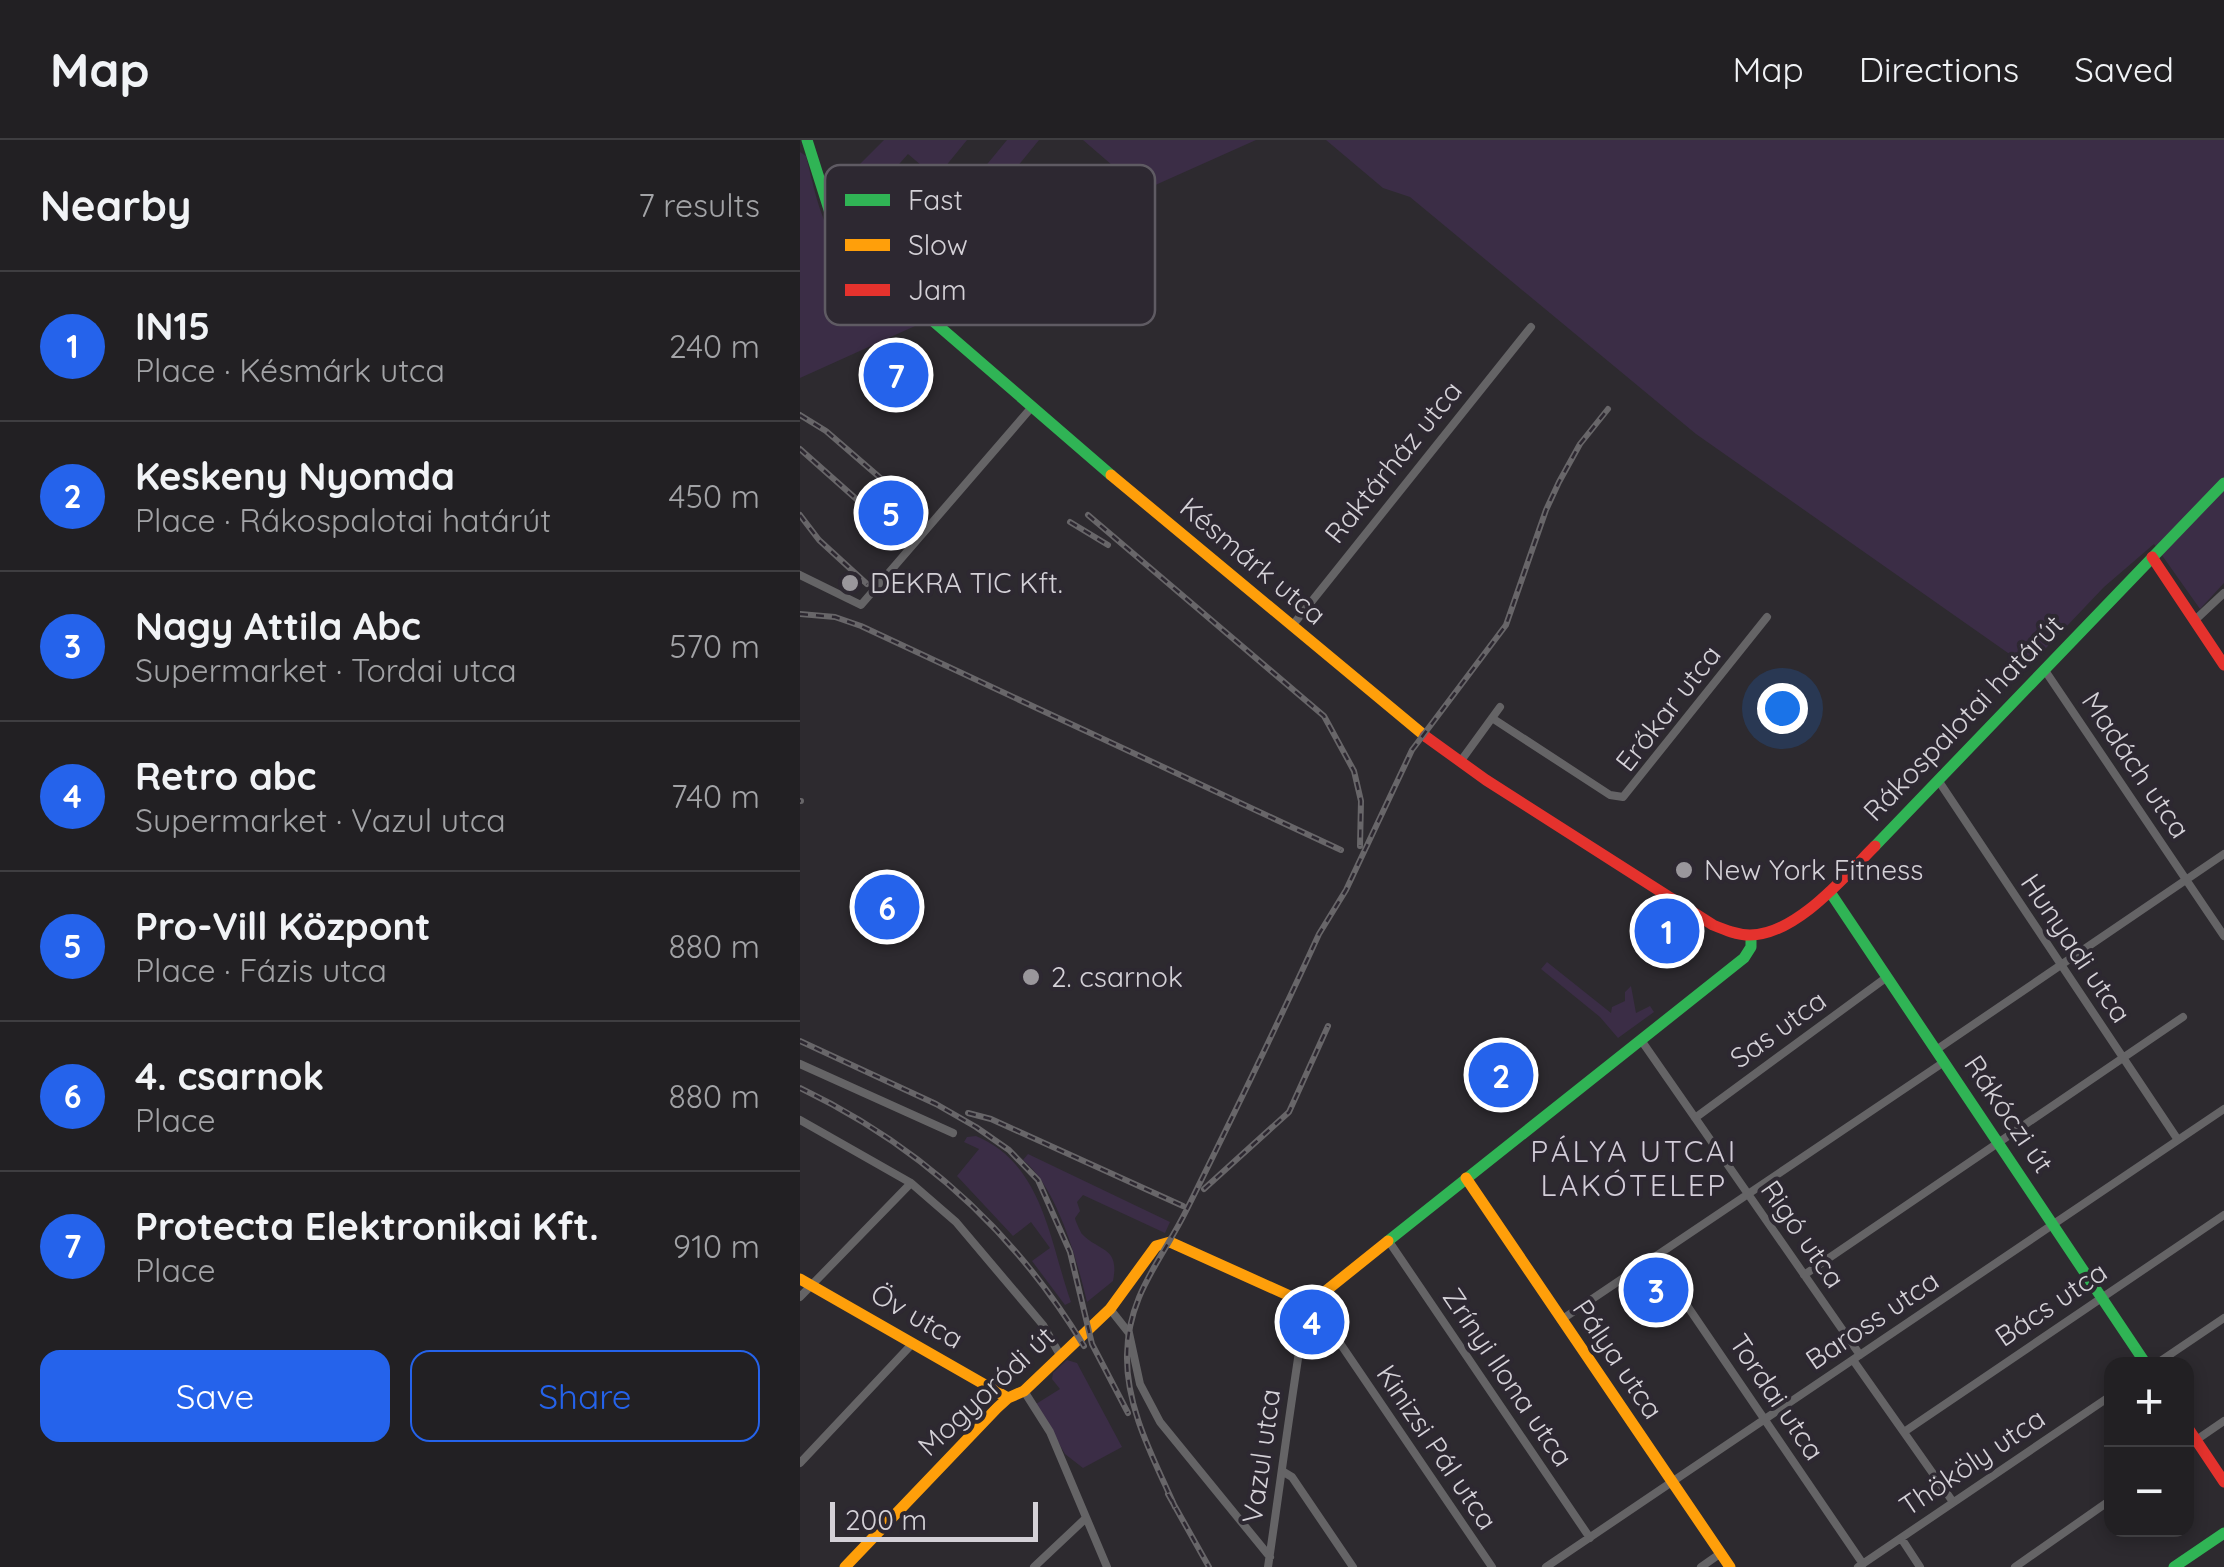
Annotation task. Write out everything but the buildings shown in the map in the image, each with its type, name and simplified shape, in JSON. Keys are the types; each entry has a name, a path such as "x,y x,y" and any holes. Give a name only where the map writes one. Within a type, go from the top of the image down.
{"street":[{"name":"Késmárk utca","path":"805,143 825,198"},
{"name":"Késmárk utca","path":"939,326 1403,719 1460,762 1713,925 1750,937"},
{"name":"Raktárház utca","path":"1292,626 1531,327"},
{"path":"800,575 861,605 1032,408"},
{"name":"Rákospalotai határút","path":"1750,937 1768,935 1830,892 2224,483"},
{"path":"2152,557 2224,665"},
{"path":"2194,621 2224,593"},
{"name":"Erőkar utca","path":"1492,718 1610,795 1623,797 1768,617"},
{"name":"Madách utca","path":"2044,670 2224,936"},
{"path":"1460,762 1500,708"},
{"name":"Hunyadi utca","path":"1938,780 2178,1140"},
{"path":"1936,1050 2224,854"},
{"name":"Rákóczi út","path":"1830,892 2141,1357"},
{"path":"1309,1302 1744,958 1750,937"},
{"name":"Sas utca","path":"1695,1118 1887,977"},
{"path":"1804,1274 2182,1017"},
{"name":"Rigó utca","path":"1641,1040 1804,1274 1904,1432 1954,1502"},
{"path":"1560,1320 1944,1062"},
{"path":"800,1064 953,1133"},
{"name":"Baross utca","path":"1546,1567 2224,1109"},
{"path":"802,1125 911,1183 956,1222 1043,1325 1060,1355"},
{"name":"Pálya utca","path":"1466,1178 1730,1567"},
{"path":"800,1296 806,1282 911,1183"},
{"name":"Bács utca","path":"1904,1432 2224,1215"},
{"name":"Zrínyi Ilona utca","path":"1388,1240 1590,1538"},
{"name":"Mogyoródi út","path":"845,1567 1008,1398 1024,1391 1110,1309 1156,1246 1170,1242 1309,1302"},
{"name":"Tordai utca","path":"1654,1257 1860,1565"},
{"name":"Öv utca","path":"806,1282 1008,1398"},
{"name":"Vazul utca","path":"1268,1567 1283,1447 1309,1302"},
{"name":"Kinizsi Pál utca","path":"1309,1302 1492,1567"},
{"path":"1110,1309 1129,1333 1140,1384 1160,1422 1270,1556"},
{"path":"2166,1357 2224,1318"},
{"path":"800,1463 913,1343"},
{"path":"1024,1391 1050,1432 1107,1567"},
{"name":"Thököly utca","path":"1860,1565 2104,1399"},
{"path":"2194,1441 2224,1421"},
{"path":"2194,1447 2224,1482"},
{"path":"1282,1471 1292,1477 1352,1567"},
{"path":"2014,1567 2104,1505"},
{"path":"1034,1567 1086,1518"},
{"path":"2174,1567 2224,1533"},
{"path":"1901,1538 1920,1567"},
{"path":"1701,1567 1720,1553"}],"shaded area":[{"path":"884,140 967,140 947,165 921,165 908,154 898,165 859,165"},
{"path":"1007,140 1039,140 1019,165 986,165"},
{"path":"1083,140 1256,140 1155,185 1155,165 1112,165"},
{"path":"1326,140 2224,140 2224,583 2200,609 2154,544 2104,587 2028,667 1696,434 1410,197 1383,188"},
{"path":"800,152 806,156 825,222 825,325 915,325 800,378"},
{"path":"1547,962 1611,1013 1612,1007 1625,1001 1625,992 1631,986 1636,1013 1650,1006 1654,1012 1618,1038 1600,1017 1541,969"},
{"path":"976,1136 999,1149 1030,1186 1050,1231 1071,1302 1065,1305 1032,1261 1050,1248 1031,1222 1013,1236 957,1176 979,1149 964,1142 967,1137"},
{"path":"1028,1154 1170,1222 1165,1233 1083,1195 1077,1202 1077,1224 1088,1240 1114,1261 1113,1281 1087,1302 1064,1225 1046,1188 1023,1160"},
{"path":"1067,1360 1077,1363 1122,1447 1083,1468 1065,1454 1036,1404 1060,1389 1052,1379 1053,1373"}],"railway":[{"path":"1175,1507 1131,1395 1127,1355 1140,1295 1187,1209 1412,750 1506,625 1559,482 1580,444 1608,409"},
{"path":"800,415 826,431 885,482"},
{"path":"800,449 863,505"},
{"path":"800,515 819,540 867,584"},
{"path":"1088,515 1324,716 1354,771 1361,801 1360,846"},
{"path":"1070,522 1108,545"},
{"path":"800,614 835,617 861,626 1341,850"},
{"path":"1204,1189 1289,1112 1328,1026"},
{"path":"800,1041 936,1104 976,1127 1009,1150 1038,1180 1070,1252 1092,1344 1128,1413"},
{"path":"800,1088 886,1137 962,1196 1028,1266 1084,1346"},
{"path":"968,1113 991,1119 1183,1206"},
{"path":"1168,1494 1209,1567"}],"traffic: fast":[{"path":"807,140 825,197"},
{"path":"938,325 1111,475"},
{"path":"1875,846 2224,483"},
{"path":"1830,892 2141,1357"},
{"path":"1388,1241 1744,958 1751,947 1751,937"},
{"path":"2174,1567 2224,1533"}],"traffic: slow":[{"path":"1111,475 1425,736"},
{"path":"1466,1178 1730,1567"},
{"path":"845,1567 997,1408 1024,1391 1110,1309 1156,1246 1170,1242 1301,1301 1312,1302 1388,1241"},
{"path":"800,1279 1008,1398"}],"traffic: jam":[{"path":"2152,557 2224,665"},
{"path":"1425,736 1486,780 1713,925 1736,933 1767,932 1802,915 1875,846"},
{"path":"2194,1437 2224,1482"}],"place":[{"name":"Protecta Elektronikai Kft.","path":"896,375"},
{"name":"Pro-Vill Központ","path":"891,513"},
{"name":"DEKRA TIC Kft.","path":"850,583"},
{"name":"New York Fitness","path":"1684,870"},
{"name":"4. csarnok","path":"887,907"},
{"name":"IN15","path":"1667,931"},
{"name":"2. csarnok","path":"1031,977"},
{"name":"Keskeny Nyomda","path":"1501,1075"},
{"name":"Nagy Attila Abc","path":"1656,1290"},
{"name":"Retro abc","path":"1312,1322"}],"district":[{"name":"PÁLYA UTCAI LAKÓTELEP","path":"1634,1169"}]}
